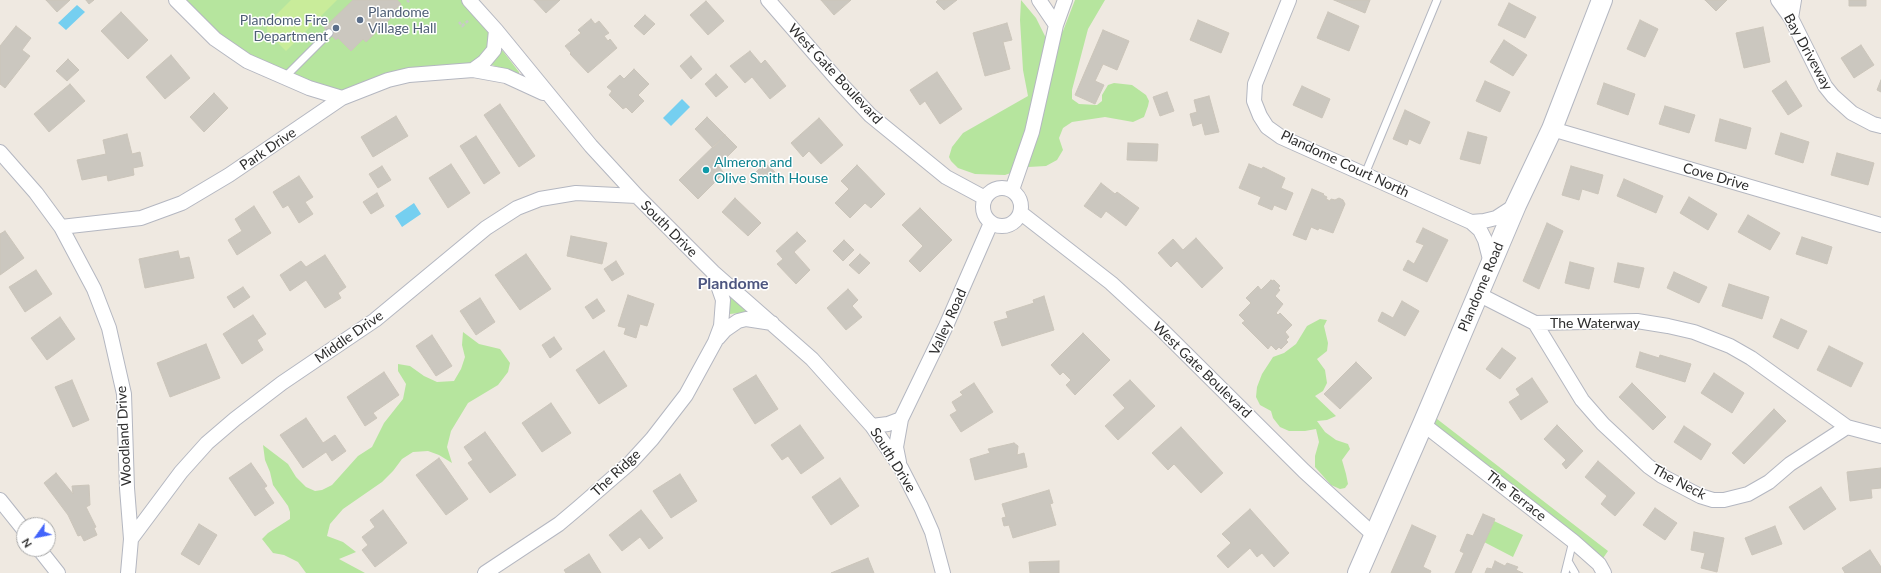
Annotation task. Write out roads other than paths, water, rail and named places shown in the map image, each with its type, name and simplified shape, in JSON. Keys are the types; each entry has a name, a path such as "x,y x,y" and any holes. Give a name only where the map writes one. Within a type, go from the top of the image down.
{"main road":[{"name":"Plandome Road","path":"1358,573 1516,205 1552,129 1602,0"}],"street":[{"path":"176,0 215,39 247,61 284,78 342,98"},
{"name":"South Drive","path":"469,0 496,30 548,96 636,196 713,272 773,323 812,359 872,426 901,468 922,507 932,532 943,573"},
{"name":"West Gate Boulevard","path":"768,0 870,115 946,177 985,198"},
{"path":"1039,0 1056,25"},
{"path":"1012,190 1032,132 1056,25 1065,0"},
{"name":"Bay Driveway","path":"1778,0 1791,18 1824,86 1852,113 1873,124 1881,126"},
{"path":"1791,18 1794,0"},
{"name":"Plandome Court North","path":"1286,6 1255,84 1254,101 1260,116 1267,127 1281,137 1471,222 1480,230 1485,240 1491,263"},
{"path":"473,70 484,62 494,50 496,30"},
{"name":"Park Drive","path":"61,227 141,218 182,203 229,176 342,98 371,86 409,75 473,70 519,80 548,96"},
{"name":"Cove Drive","path":"1552,129 1881,226"},
{"name":"Woodland Drive","path":"0,152 36,193 61,227 94,289 109,328 124,394 131,539"},
{"path":"1006,188 1012,190 1020,200 1021,213 1018,219 1007,226 1000,226 985,216 983,210 985,198 994,189 1006,188"},
{"name":"Middle Drive","path":"131,539 181,472 208,443 234,419 282,383 375,320 486,228 518,208 540,199 576,193 636,196"},
{"path":"1471,222 1496,218 1506,213 1516,205"},
{"name":"West Gate Boulevard","path":"1021,213 1111,283 1160,328 1304,471 1375,536"},
{"name":"Valley Road","path":"901,468 896,447 901,419 943,332 992,222"},
{"name":"The Ridge","path":"713,272 721,291 723,304 722,318 715,342"},
{"name":"The Waterway","path":"1478,294 1535,323 1637,321 1694,332 1730,346 1752,358 1847,427 1881,436"},
{"name":"The Ridge","path":"485,573 568,517 631,462 652,439 686,395 715,342 725,330 738,321 746,319 773,323"},
{"name":"The Neck","path":"1535,323 1582,400 1603,424 1648,466 1662,476 1700,496 1713,500 1724,500 1748,494 1769,482 1790,464 1847,427"},
{"path":"872,426 888,424 901,419"},
{"name":"The Terrace","path":"1423,424 1573,541 1599,564 1604,573"},
{"path":"0,500 16,520"},
{"path":"128,573 131,539"},
{"path":"45,557 58,573"}],"lane":[{"path":"1365,174 1437,0"},
{"path":"284,78 329,33"},
{"path":"1564,573 1573,541"},
{"path":"1568,561 1575,573"}],"water":[{"path":"77,5 85,12 66,30 58,23"},
{"path":"682,99 690,107 671,126 663,118"},
{"path":"414,203 421,214 402,227 395,216"}],"place":[{"name":"Plandome Village Hall","path":"360,20"},
{"name":"Plandome Fire Department","path":"336,28"},
{"name":"Almeron and Olive Smith House","path":"706,170"}],"district":[{"name":"Plandome","path":"733,284"}]}
